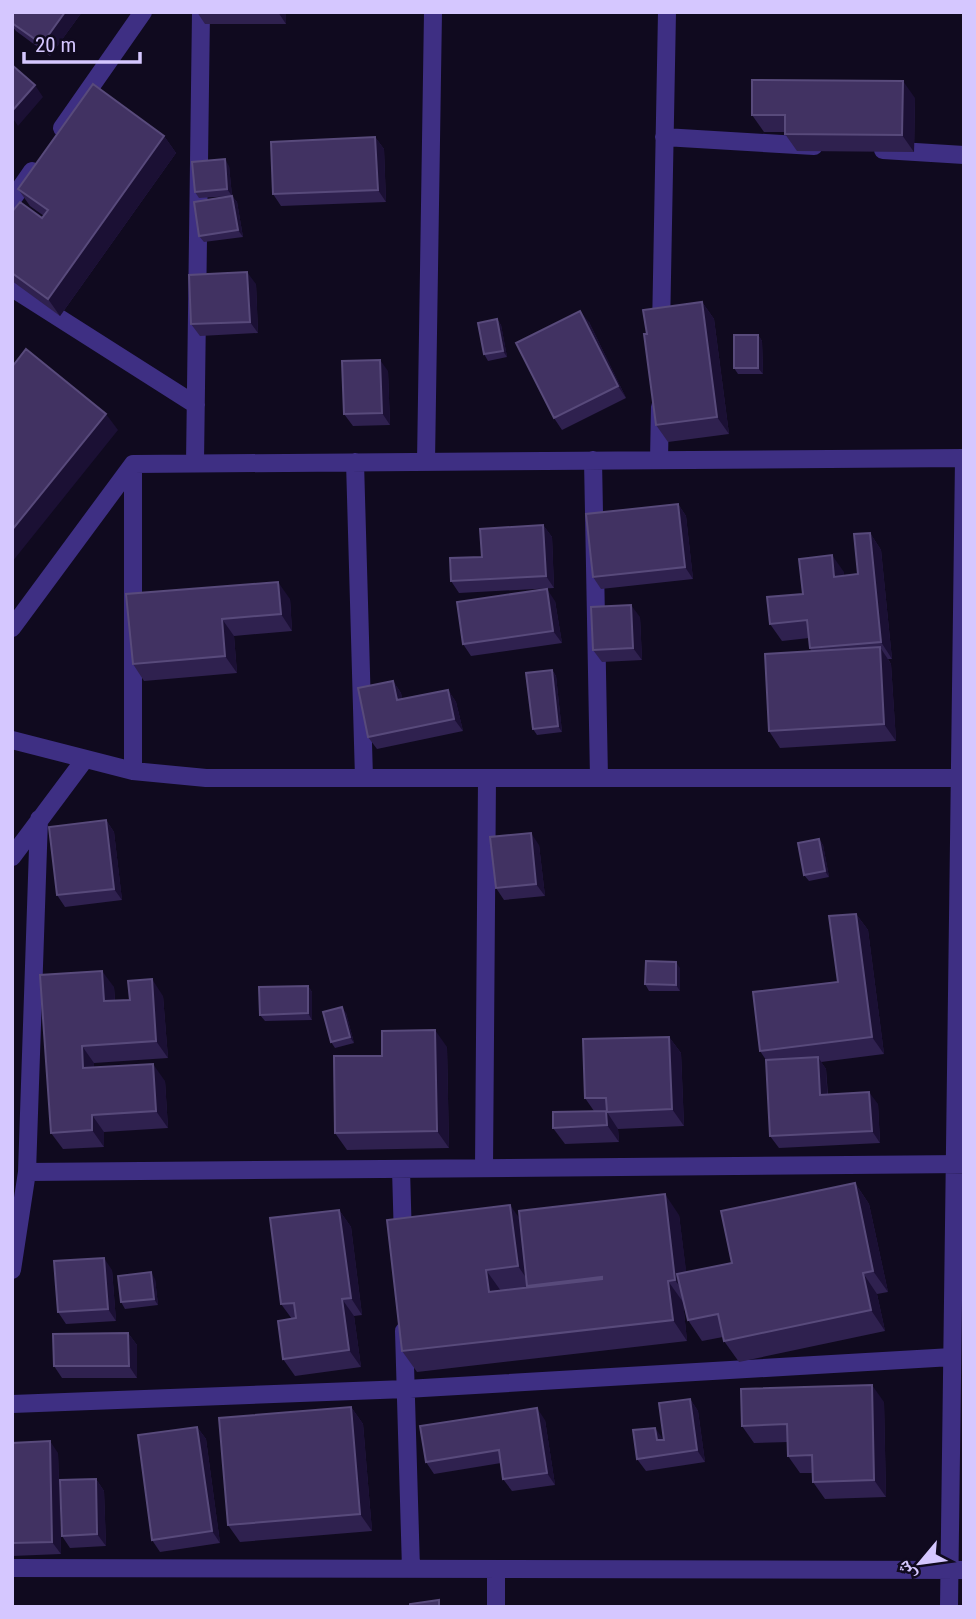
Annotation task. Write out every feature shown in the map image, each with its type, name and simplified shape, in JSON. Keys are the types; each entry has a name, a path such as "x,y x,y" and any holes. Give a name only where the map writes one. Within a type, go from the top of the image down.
{"street":[{"path":"12,200 143,12"},
{"path":"195,463 201,12"},
{"path":"426,462 433,12"},
{"path":"661,352 667,12"},
{"path":"664,137 828,147"},
{"path":"869,149 964,155"},
{"path":"12,288 196,405"},
{"path":"659,460 660,393"},
{"path":"134,464 964,458 959,1164 952,1357 957,1570 950,1607"},
{"path":"593,460 599,778"},
{"path":"355,462 364,778"},
{"path":"12,628 134,464"},
{"path":"133,771 134,464"},
{"path":"12,740 133,771 206,778 962,778"},
{"path":"12,858 85,759"},
{"path":"484,1168 486,778"},
{"path":"12,1270 27,1172 39,819"},
{"path":"27,1172 959,1164"},
{"path":"401,1169 403,1251"},
{"path":"404,1320 411,1569"},
{"path":"12,1404 406,1389 952,1357"},
{"path":"12,1569 957,1570"},
{"path":"496,1570 496,1607"}],"building":[{"path":"13,12 65,12 42,44 12,23"},
{"path":"12,65 35,85 12,111"},
{"path":"752,80 903,81 902,135 785,134 785,115 752,115"},
{"path":"93,84 164,136 48,299 12,273 12,212 20,202 42,218 48,210 18,189"},
{"path":"375,137 378,190 273,194 271,142"},
{"path":"225,159 227,189 195,192 192,162"},
{"path":"232,196 238,230 199,236 194,202"},
{"path":"247,272 250,322 191,324 189,275"},
{"path":"702,302 717,417 656,425 643,310"},
{"path":"580,311 618,386 554,418 516,343"},
{"path":"497,319 503,351 484,354 478,323"},
{"path":"734,335 758,335 758,368 734,368"},
{"path":"26,349 106,414 12,530 12,367"},
{"path":"380,360 382,413 344,414 342,361"},
{"path":"678,504 685,567 593,577 586,514"},
{"path":"543,525 546,576 451,581 450,558 482,557 480,529"},
{"path":"870,533 881,642 810,648 807,620 770,624 767,597 803,594 799,559 832,555 834,577 858,574 854,534"},
{"path":"278,582 281,614 222,619 225,656 133,664 126,594"},
{"path":"547,589 553,631 463,644 457,602"},
{"path":"631,605 633,648 593,650 591,607"},
{"path":"880,647 884,724 769,731 765,654"},
{"path":"552,670 558,726 533,729 526,673"},
{"path":"393,681 397,700 448,690 454,719 368,737 358,688"},
{"path":"106,820 114,889 57,895 49,827"},
{"path":"531,833 536,884 496,888 490,837"},
{"path":"819,839 825,871 804,875 798,843"},
{"path":"856,914 872,1037 760,1051 753,992 838,982 829,916"},
{"path":"646,961 676,962 676,985 645,984"},
{"path":"102,971 104,1001 130,1000 128,981 152,979 156,1041 82,1046 83,1068 153,1064 156,1111 92,1115 92,1130 51,1133 40,975"},
{"path":"308,986 308,1013 260,1015 259,987"},
{"path":"342,1007 350,1037 331,1042 323,1012"},
{"path":"435,1030 437,1131 335,1133 334,1056 382,1056 382,1031"},
{"path":"669,1037 672,1109 607,1112 606,1098 585,1098 583,1039"},
{"path":"818,1057 820,1095 869,1092 872,1131 770,1136 766,1060"},
{"path":"606,1111 607,1125 553,1128 553,1112"},
{"path":"855,1183 873,1271 863,1273 871,1310 724,1341 718,1314 688,1320 677,1274 732,1263 721,1211"},
{"path":"665,1194 675,1280 668,1281 673,1320 402,1351 387,1220 510,1205 518,1266 486,1270 489,1292 602,1279 527,1286 519,1211"},
{"path":"339,1210 351,1298 342,1299 349,1350 283,1359 278,1321 296,1318 294,1303 281,1304 270,1218"},
{"path":"104,1258 108,1309 58,1312 54,1261"},
{"path":"151,1272 154,1299 121,1302 118,1276"},
{"path":"128,1333 129,1366 54,1366 53,1334"},
{"path":"872,1385 874,1480 813,1482 812,1455 788,1456 787,1424 742,1426 741,1389"},
{"path":"690,1399 697,1450 637,1459 633,1430 655,1428 657,1440 664,1440 659,1403"},
{"path":"351,1407 360,1514 228,1525 219,1418"},
{"path":"537,1408 547,1473 503,1479 499,1450 426,1462 420,1426"},
{"path":"197,1427 212,1531 152,1540 138,1435"},
{"path":"50,1441 52,1542 12,1543 12,1443"},
{"path":"96,1479 97,1534 62,1536 60,1480"},
{"path":"439,1600 439,1607 410,1607 410,1604"}]}
